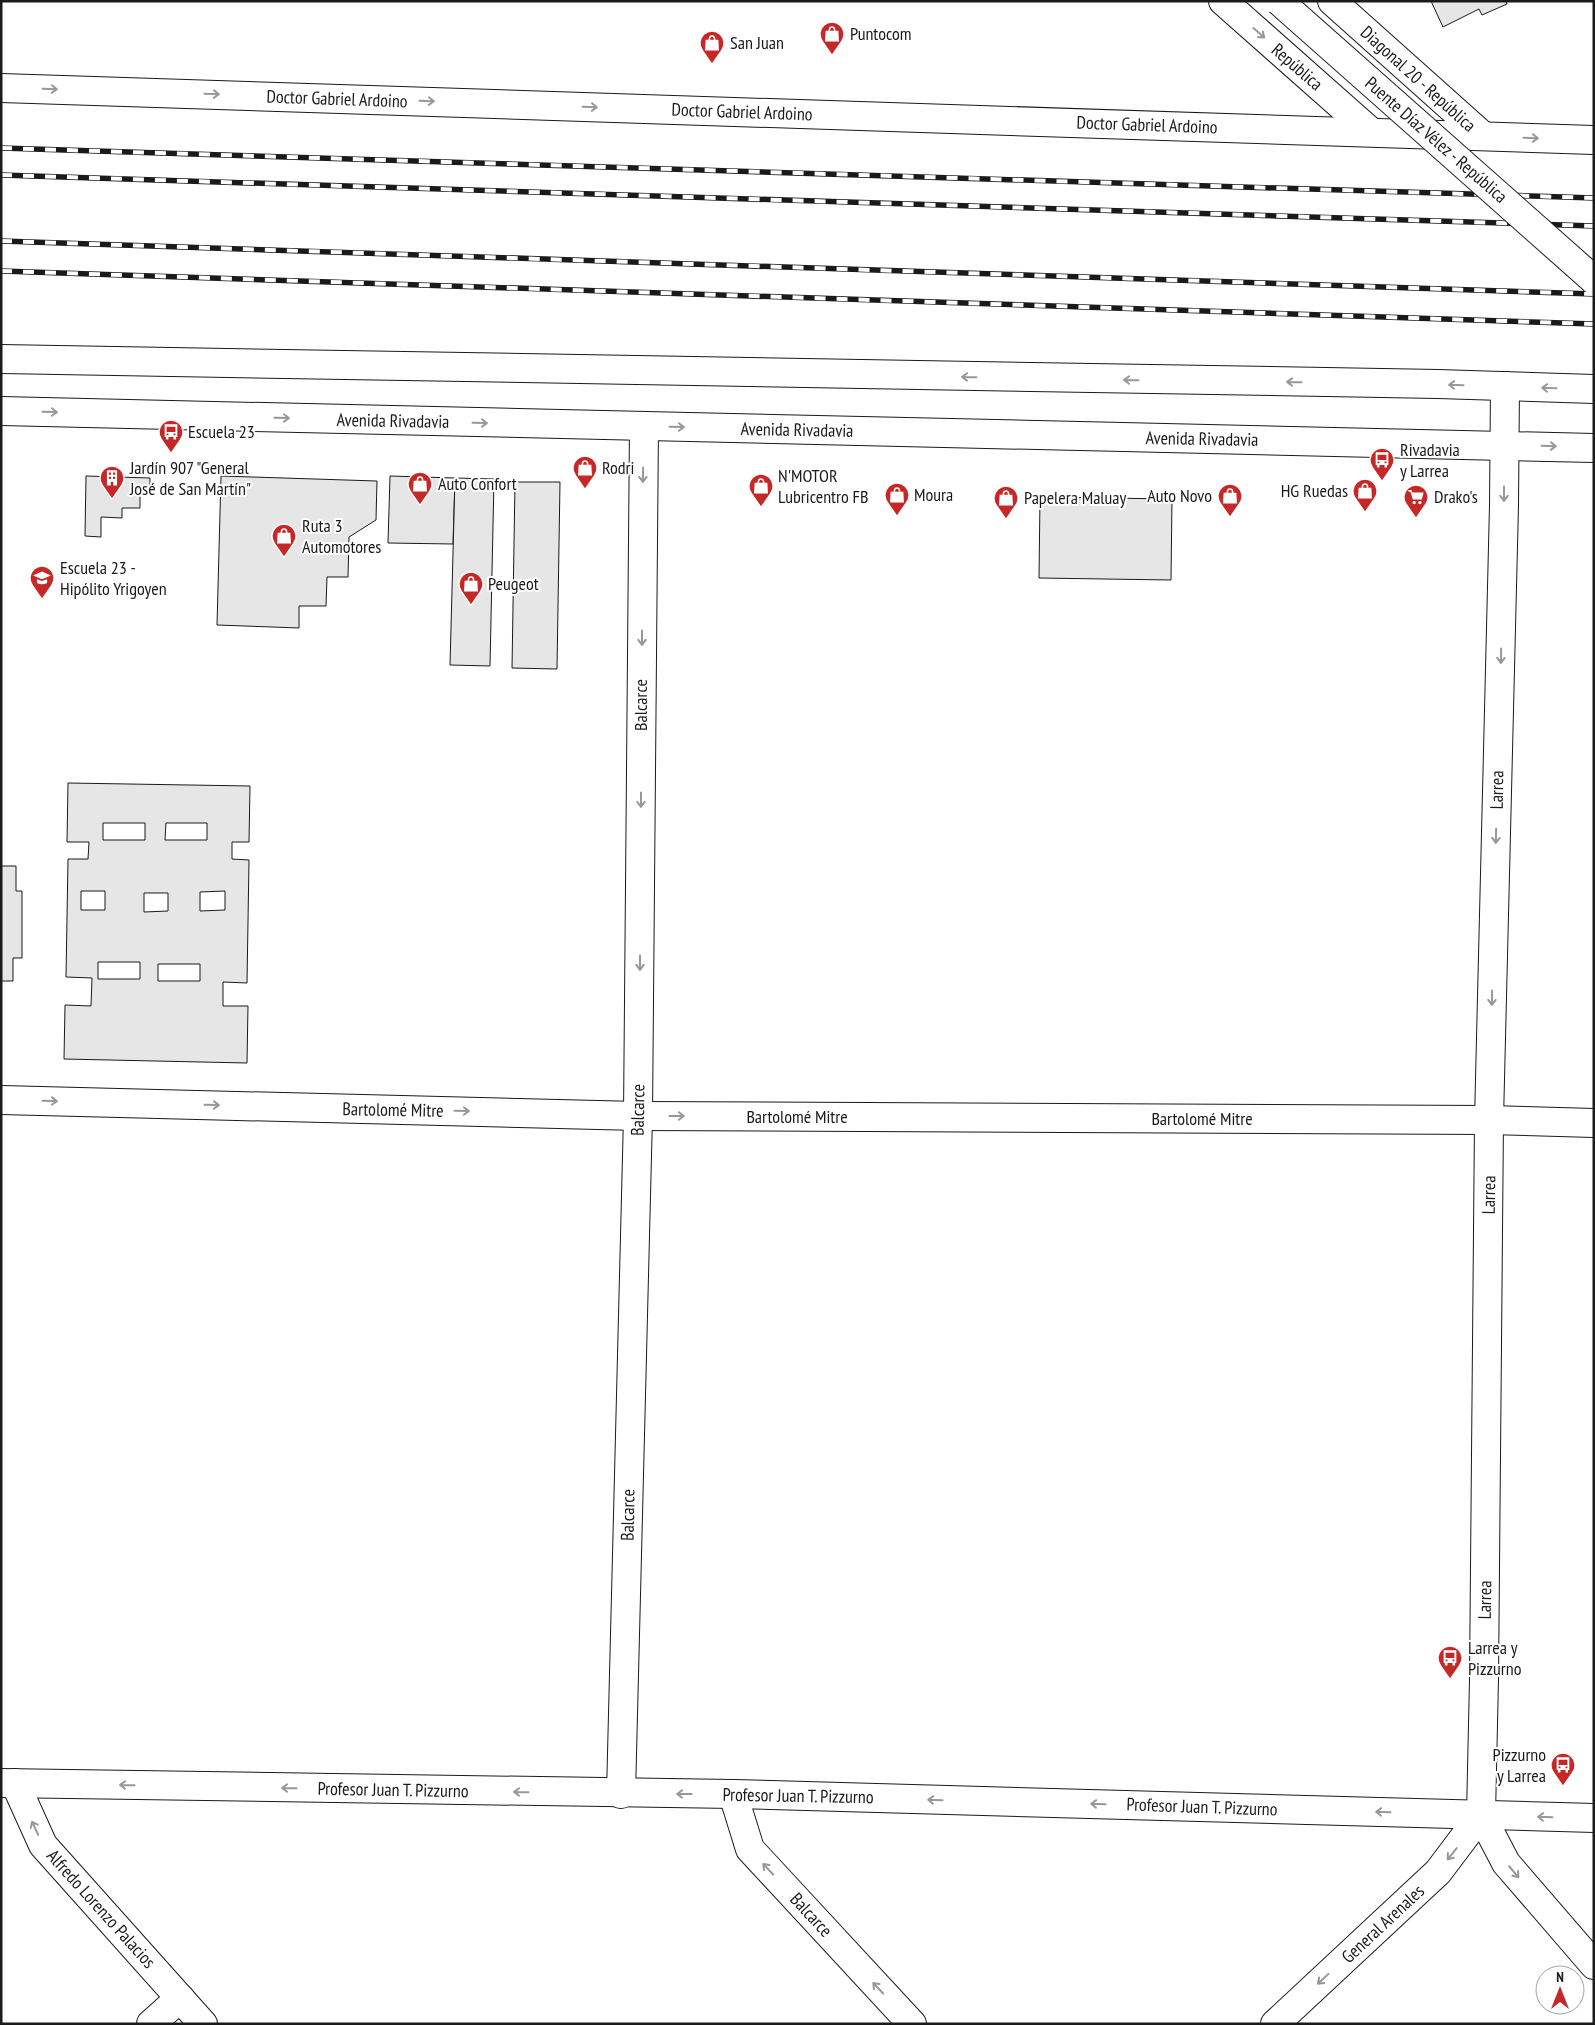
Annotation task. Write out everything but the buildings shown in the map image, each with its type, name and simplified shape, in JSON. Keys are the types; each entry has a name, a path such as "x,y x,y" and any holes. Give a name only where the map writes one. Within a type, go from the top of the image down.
{"street":[{"name":"República","path":"1222,1 1371,132"},
{"name":"Puente Díaz Vélez - República","path":"1278,1 1594,280"},
{"name":"Diagonal 20 - República","path":"1332,1 1483,136"},
{"name":"Doctor Gabriel Ardoino","path":"1,88 1594,140"},
{"path":"1,359 1505,386 1594,390"},
{"name":"Larrea","path":"1480,1815 1484,1669 1489,1120 1505,386"},
{"name":"Avenida Rivadavia","path":"1,411 1594,448"},
{"name":"Balcarce","path":"621,1794 638,1116 644,426"},
{"name":"Bartolomé Mitre","path":"1,1100 638,1116 1489,1120 1594,1123"},
{"name":"Profesor Juan T. Pizzurno","path":"8,1783 621,1794 733,1794 1594,1818"},
{"name":"Alfredo Lorenzo Palacios","path":"8,1783 43,1845 203,2024"},
{"name":"Balcarce","path":"733,1794 750,1849 912,2024"},
{"path":"1480,1815 1506,1862 1594,1965"},
{"name":"General Arenales","path":"1275,2024 1438,1872 1480,1815"},
{"path":"151,2024 180,1998"}],"railway":[{"path":"1,148 1594,198"},
{"path":"1,175 1594,226"},
{"path":"1,241 1594,294"},
{"path":"1,271 1594,324"}],"place":[{"name":"Puntocom","path":"832,55"},
{"name":"San Juan","path":"712,64"},
{"name":"Escuela 23","path":"171,453"},
{"name":"Rivadavia y Larrea","path":"1382,481"},
{"name":"Rodri","path":"585,489"},
{"name":"Jardín 907 \"General José de San Martín\"","path":"112,499"},
{"name":"Auto Confort","path":"420,505"},
{"name":"N'MOTOR Lubricentro FB","path":"761,507"},
{"name":"HG Ruedas","path":"1365,512"},
{"name":"Moura","path":"897,516"},
{"name":"Auto Novo","path":"1230,517"},
{"name":"Drako's","path":"1416,518"},
{"name":"Papelera Maluay","path":"1006,519"},
{"name":"Ruta 3 Automotores","path":"284,557"},
{"name":"Escuela 23 - Hipólito Yrigoyen","path":"42,599"},
{"name":"Peugeot","path":"471,605"},
{"name":"Larrea y Pizzurno","path":"1450,1679"},
{"name":"Pizzurno y Larrea","path":"1563,1786"}]}
